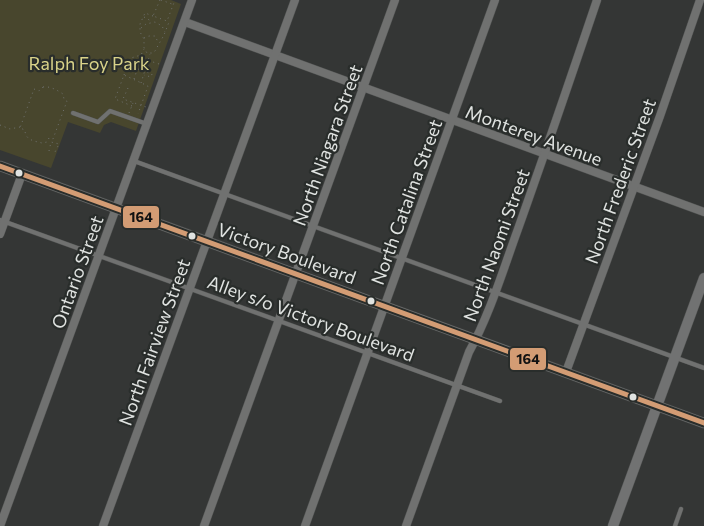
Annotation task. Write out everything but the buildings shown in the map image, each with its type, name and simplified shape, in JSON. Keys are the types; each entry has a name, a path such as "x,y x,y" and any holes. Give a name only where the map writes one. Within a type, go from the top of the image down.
{"main road":[{"name":"Victory Boulevard","path":"0,166 704,423"},
{"path":"613,526 704,278"}],"street":[{"name":"Ontario Street","path":"0,526 192,0"},
{"name":"North Fairview Street","path":"103,526 295,0"},
{"name":"North Niagara Street","path":"204,526 395,0"},
{"name":"North Catalina Street","path":"304,526 494,0"},
{"name":"North Naomi Street","path":"406,526 469,352 495,292 545,155 598,0"},
{"name":"North Frederic Street","path":"566,372 702,0"},
{"name":"Monterey Avenue","path":"185,22 634,188 704,212"},
{"path":"0,234 2,220 22,174"}],"lane":[{"path":"73,113 98,122 110,111 147,124"},
{"path":"134,161 704,368"},
{"name":"Alley s/o Victory Boulevard","path":"2,220 500,401"},
{"path":"675,526 681,509"}],"path":[{"path":"154,16 160,0 173,4"},
{"path":"140,84 150,54 155,51 165,34 169,22 167,21 175,0"},
{"path":"115,100 131,58 144,52 144,39 140,35 140,24 145,12 167,21"},
{"path":"143,17 152,22 167,26"},
{"path":"141,29 146,24 152,22"},
{"path":"160,24 165,34"},
{"path":"144,39 149,36 155,36 158,43"},
{"path":"144,48 150,54"},
{"path":"138,56 162,65"},
{"path":"134,79 141,58"},
{"path":"138,69 152,74 151,77 143,75"},
{"path":"124,75 140,84 154,88"},
{"path":"135,120 148,86"},
{"path":"21,127 34,89 39,91 43,87 49,87 63,94 64,100 67,101 49,151"},
{"path":"128,88 124,99 147,107"},
{"path":"146,91 152,93"},
{"path":"112,98 132,106"},
{"path":"128,117 133,102"},
{"path":"0,125 10,129 21,127 25,130 26,136 29,139 42,143 47,142 49,138 53,139"},
{"path":"51,142 59,144 55,152"}],"green space":[{"name":"Ralph Foy Park","path":"0,0 171,0 181,4 136,131 111,122 104,125 100,133 68,122 51,168 0,150"}],"transit line":[{"name":"164","path":"0,166 704,423"}]}
